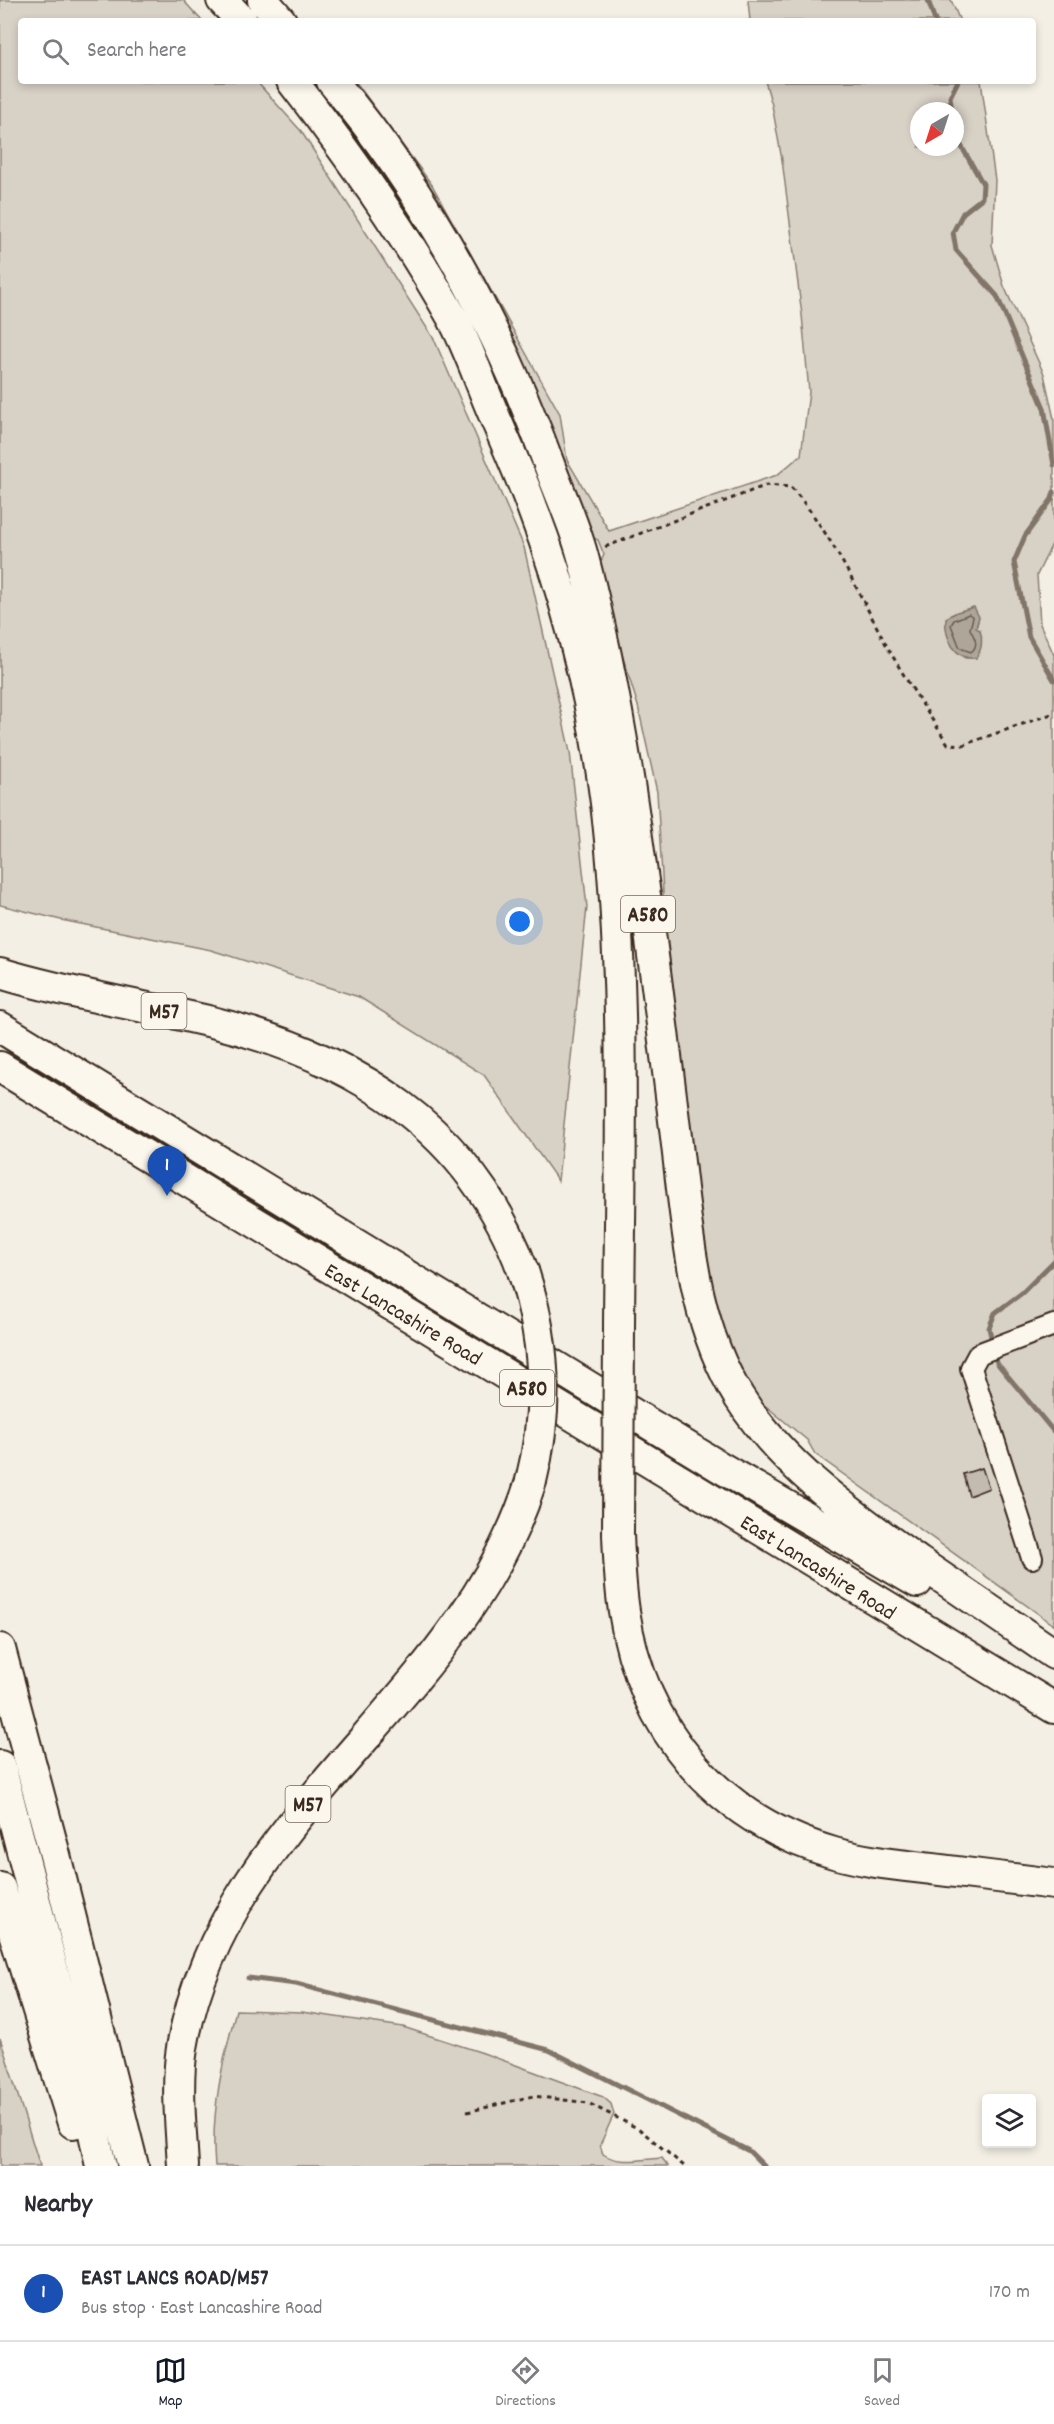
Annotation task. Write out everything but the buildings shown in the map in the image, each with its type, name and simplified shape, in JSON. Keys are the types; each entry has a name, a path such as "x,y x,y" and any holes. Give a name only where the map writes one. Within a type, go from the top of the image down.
{"highway":[{"path":"222,0 239,18"},
{"path":"263,0 278,18"},
{"name":"A580","path":"294,84 386,212 454,320 533,508 554,571 577,654 605,800 615,901 620,1051 618,1534 624,1612 632,1649 648,1697 673,1742 703,1777 734,1804 782,1833 835,1853 884,1863 1054,1884"},
{"name":"A580","path":"334,84 422,202 486,320 538,434 583,556 622,732 648,913 691,1259 705,1320 720,1364 741,1400 763,1430 807,1476 862,1522 1054,1654"},
{"name":"M57","path":"0,972 62,989 213,1022 264,1037 325,1060 359,1077 406,1108 440,1138 465,1166 501,1221 523,1271 539,1331 543,1381 540,1436 531,1480 519,1516 496,1566 456,1627 301,1811 233,1909 212,1951 196,1995 182,2049 180,2110 183,2166"},
{"name":"East Lancashire Road","path":"0,1028 720,1467 1054,1660"},
{"name":"East Lancashire Road","path":"0,1067 1054,1708"},
{"path":"0,1649 58,1866 133,2166"},
{"path":"0,1766 89,2110 101,2166"},
{"path":"0,1888 87,2166"}],"lane":[{"path":"1032,1558 970,1368 974,1360 990,1349 1054,1325"}],"path":[{"path":"583,556 767,485 791,488 815,516 838,553 880,633 948,744 963,745 1054,713"},
{"path":"467,2112 533,2097 588,2103 639,2128 684,2166"}],"shaded area":[{"path":"0,0 183,0 199,18 18,18 18,84 259,84 301,131 434,339 524,547 570,752 587,907 558,1181 484,1075 359,997 211,950 61,920 0,905"},
{"path":"748,0 951,0 959,18 750,18"},
{"path":"342,84 357,84 432,185 560,414 567,460 609,531 777,475 801,455 809,392 802,315 782,160 766,84 981,84 995,180 992,245 1004,286 1044,374 1054,419 1054,540 1037,575 1040,624 1054,655 1054,1625 815,1454 807,1440 767,1407 746,1394 707,1290 669,992 657,792 638,706 596,571 604,555 598,540 583,533 542,419","holes":["970,608 978,621 976,628 980,635 979,650 976,658 965,658 951,615","982,1468 989,1488 970,1495 963,1474"]},
{"path":"236,2010 302,2012 403,2027 483,2053 603,2097 611,2104 614,2114 600,2145 603,2154 624,2160 662,2158 668,2166 215,2166 216,2107 222,2068"},
{"path":"0,2038 40,2166 0,2166"}],"water":[{"path":"974,607 979,617 976,628 980,630 982,641 976,658 969,658 952,646 947,633 946,618"}],"waterway":[{"path":"928,0 934,18"},
{"path":"951,102 950,97 956,84"},
{"path":"964,151 983,184 982,198 963,213 953,232 956,250 997,296 1044,408 1054,465"},
{"path":"1054,492 1052,499 1025,536 1014,562 1029,637 1054,680"},
{"path":"1054,1261 1022,1293 995,1313 989,1328 997,1363 1054,1432"},
{"path":"248,1978 296,1984 549,2050 749,2151 764,2166"}],"place":[{"name":"EAST LANCS ROAD/M57","path":"167,1196"}]}
